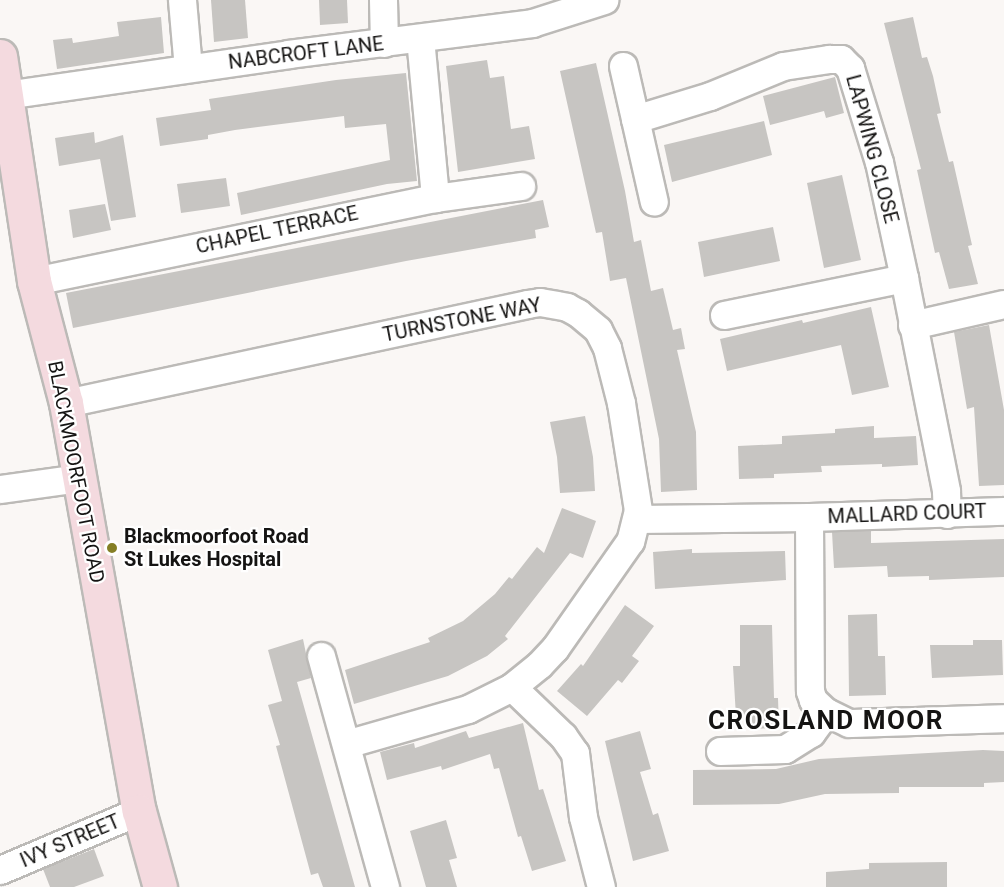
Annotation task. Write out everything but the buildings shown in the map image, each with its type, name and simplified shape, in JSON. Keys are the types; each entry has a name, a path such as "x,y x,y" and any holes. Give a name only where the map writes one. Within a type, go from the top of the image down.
{"street":[{"path":"182,0 188,68"},
{"path":"383,0 384,43"},
{"name":"NABCROFT LANE","path":"6,95 188,68 532,23 604,0"},
{"path":"420,38 435,198"},
{"name":"BLACKMOORFOOT ROAD","path":"0,56 34,281 66,403 139,811 160,887"},
{"name":"LAPWING CLOSE","path":"635,119 710,96 783,66 829,58 841,59 850,68 879,162 946,490 947,514"},
{"path":"623,66 654,201"},
{"name":"CHAPEL TERRACE","path":"34,281 435,198 521,186"},
{"path":"724,315 904,278"},
{"name":"TURNSTONE WAY","path":"66,403 526,304 554,303 567,307 598,330 607,348 621,404 637,519 630,541 555,648 539,665 512,687 468,709 346,744"},
{"path":"912,325 1004,304"},
{"path":"0,489 79,478"},
{"name":"MALLARD COURT","path":"637,519 809,518 1004,511"},
{"name":"MALLARD COURT","path":"809,518 810,691 813,700 826,712"},
{"path":"321,656 385,887"},
{"path":"512,687 563,736 575,753 582,817 601,887"},
{"path":"720,751 785,749 811,733 826,712 849,723 1004,718"},
{"name":"IVY STREET","path":"0,870 139,811"}],"place":[{"name":"Blackmoorfoot Road St Lukes Hospital","path":"112,548"}],"district":[{"name":"CROSLAND MOOR","path":"826,721"}]}
